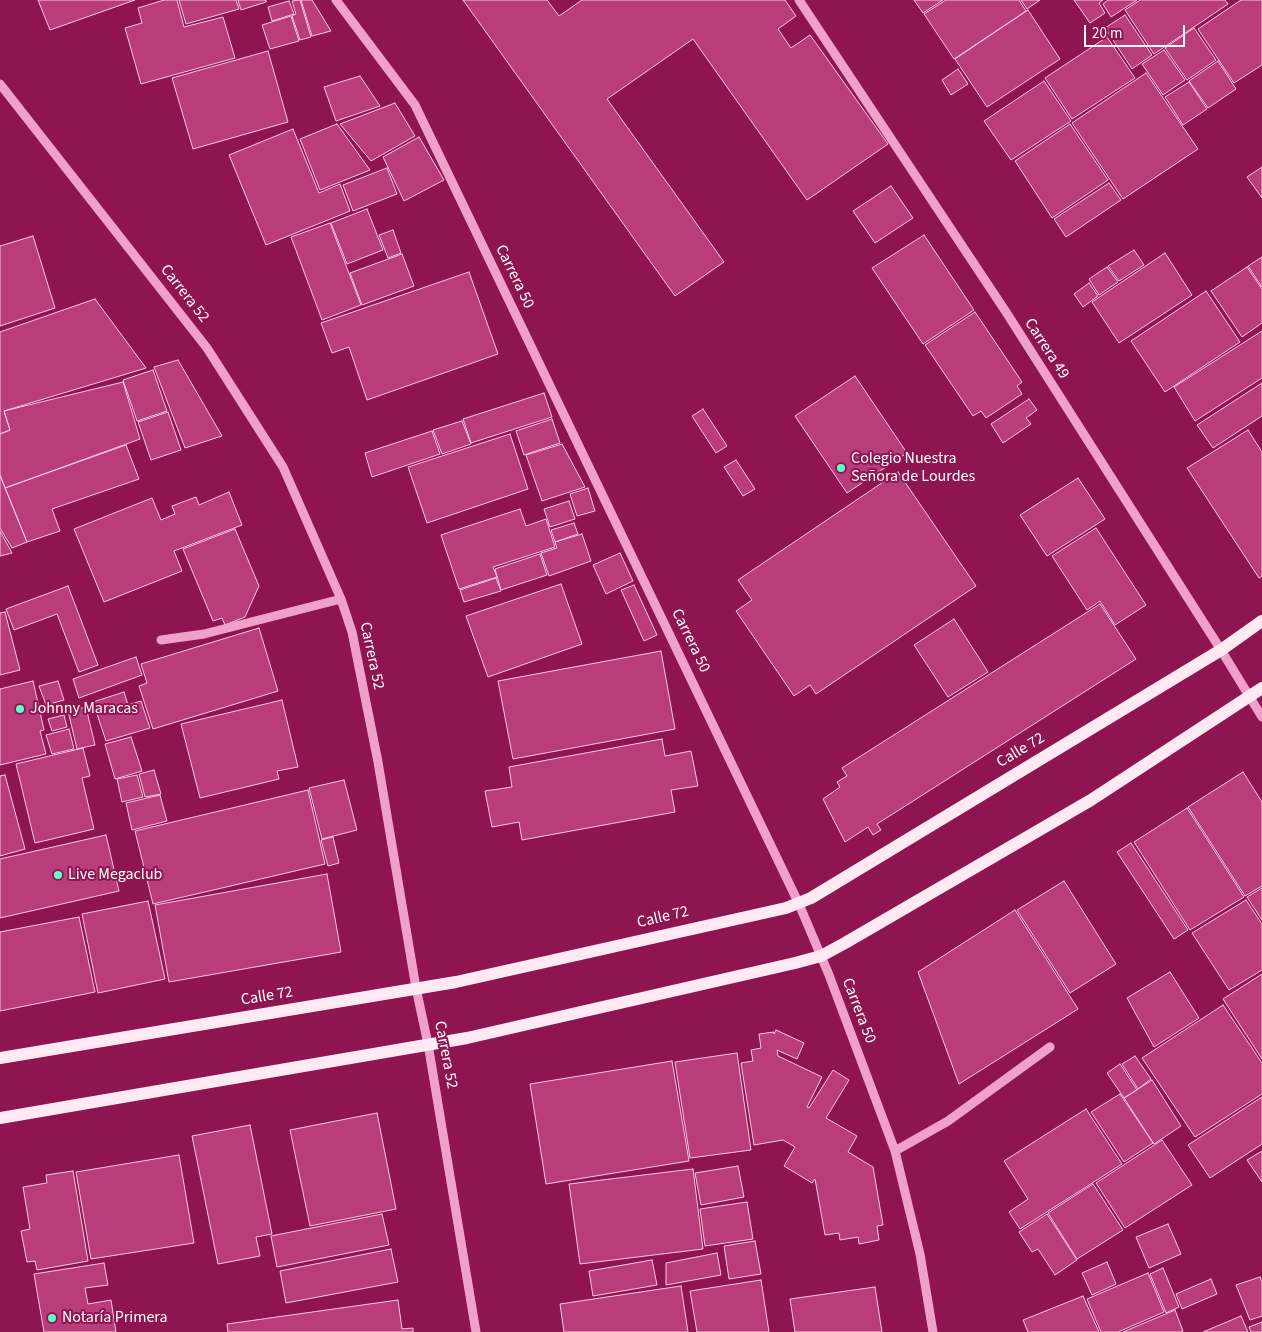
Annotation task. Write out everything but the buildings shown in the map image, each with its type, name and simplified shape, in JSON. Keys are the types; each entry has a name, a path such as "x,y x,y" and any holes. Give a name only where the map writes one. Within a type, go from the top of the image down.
{"main road":[{"name":"Calle 72","path":"0,1058 456,982 799,904 1221,650 1262,621"},
{"path":"0,1118 476,1036 821,956 1090,800 1262,688"}],"street":[{"name":"Carrera 50","path":"336,0 415,105 799,904 821,956 895,1152 920,1254 933,1332"},
{"name":"Carrera 49","path":"799,0 1011,321 1262,717"},
{"name":"Carrera 52","path":"0,84 208,348 283,467 342,599 352,632 376,753 416,988 428,1044 476,1332"},
{"path":"161,640 204,634 342,599"},
{"path":"895,1152 948,1121 1050,1048"}],"place":[{"name":"Colegio Nuestra Señora de Lourdes","path":"841,468"},
{"name":"Johnny Maracas","path":"20,709"},
{"name":"Live Megaclub","path":"58,875"},
{"name":"Notaría Primera","path":"52,1318"}]}
